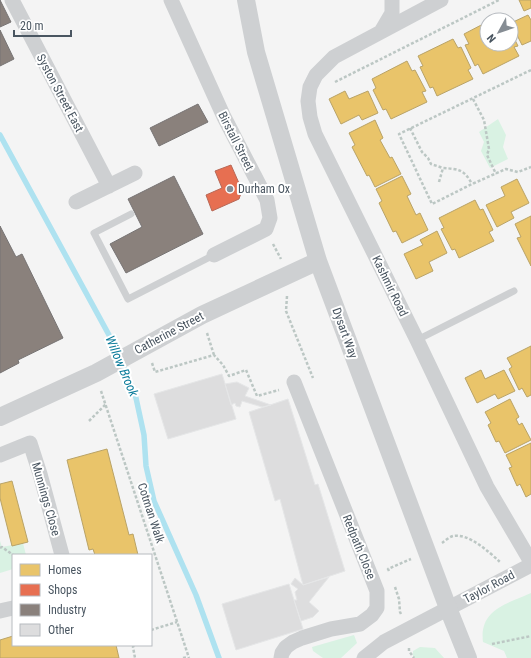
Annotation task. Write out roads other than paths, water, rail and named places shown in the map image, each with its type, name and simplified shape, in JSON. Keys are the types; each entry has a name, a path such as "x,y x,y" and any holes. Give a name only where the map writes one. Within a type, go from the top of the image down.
{"street":[{"name":"Syston Street East","path":"12,0 109,186"},
{"name":"Birstall Street","path":"171,0 224,117 267,200 270,218 266,229 214,255"},
{"name":"Dysart Way","path":"246,0 256,52 318,261 468,658"},
{"path":"382,31 392,13 392,0"},
{"name":"Kashmir Road","path":"441,0 334,57 316,75 310,87 308,101 310,116 315,134 417,340 487,487 531,564"},
{"path":"76,202 135,173"},
{"name":"Catherine Street","path":"0,417 96,373 202,315 318,261"},
{"name":"Redpath Close","path":"280,658 282,653 293,642 331,629 360,624 372,615 377,608 377,591 294,384"},
{"name":"Munnings Close","path":"0,455 30,443 62,554"},
{"name":"Taylor Road","path":"364,658 384,642 531,564"},
{"path":"0,611 12,608"}],"lane":[{"path":"131,214 94,233 128,299 214,255"},
{"path":"417,340 514,291"}],"waterway":[{"name":"Willow Brook","path":"0,135 115,346 136,398 144,435 146,466 154,501 196,595 219,658"}],"place":[{"name":"Durham Ox","path":"230,189"}]}
